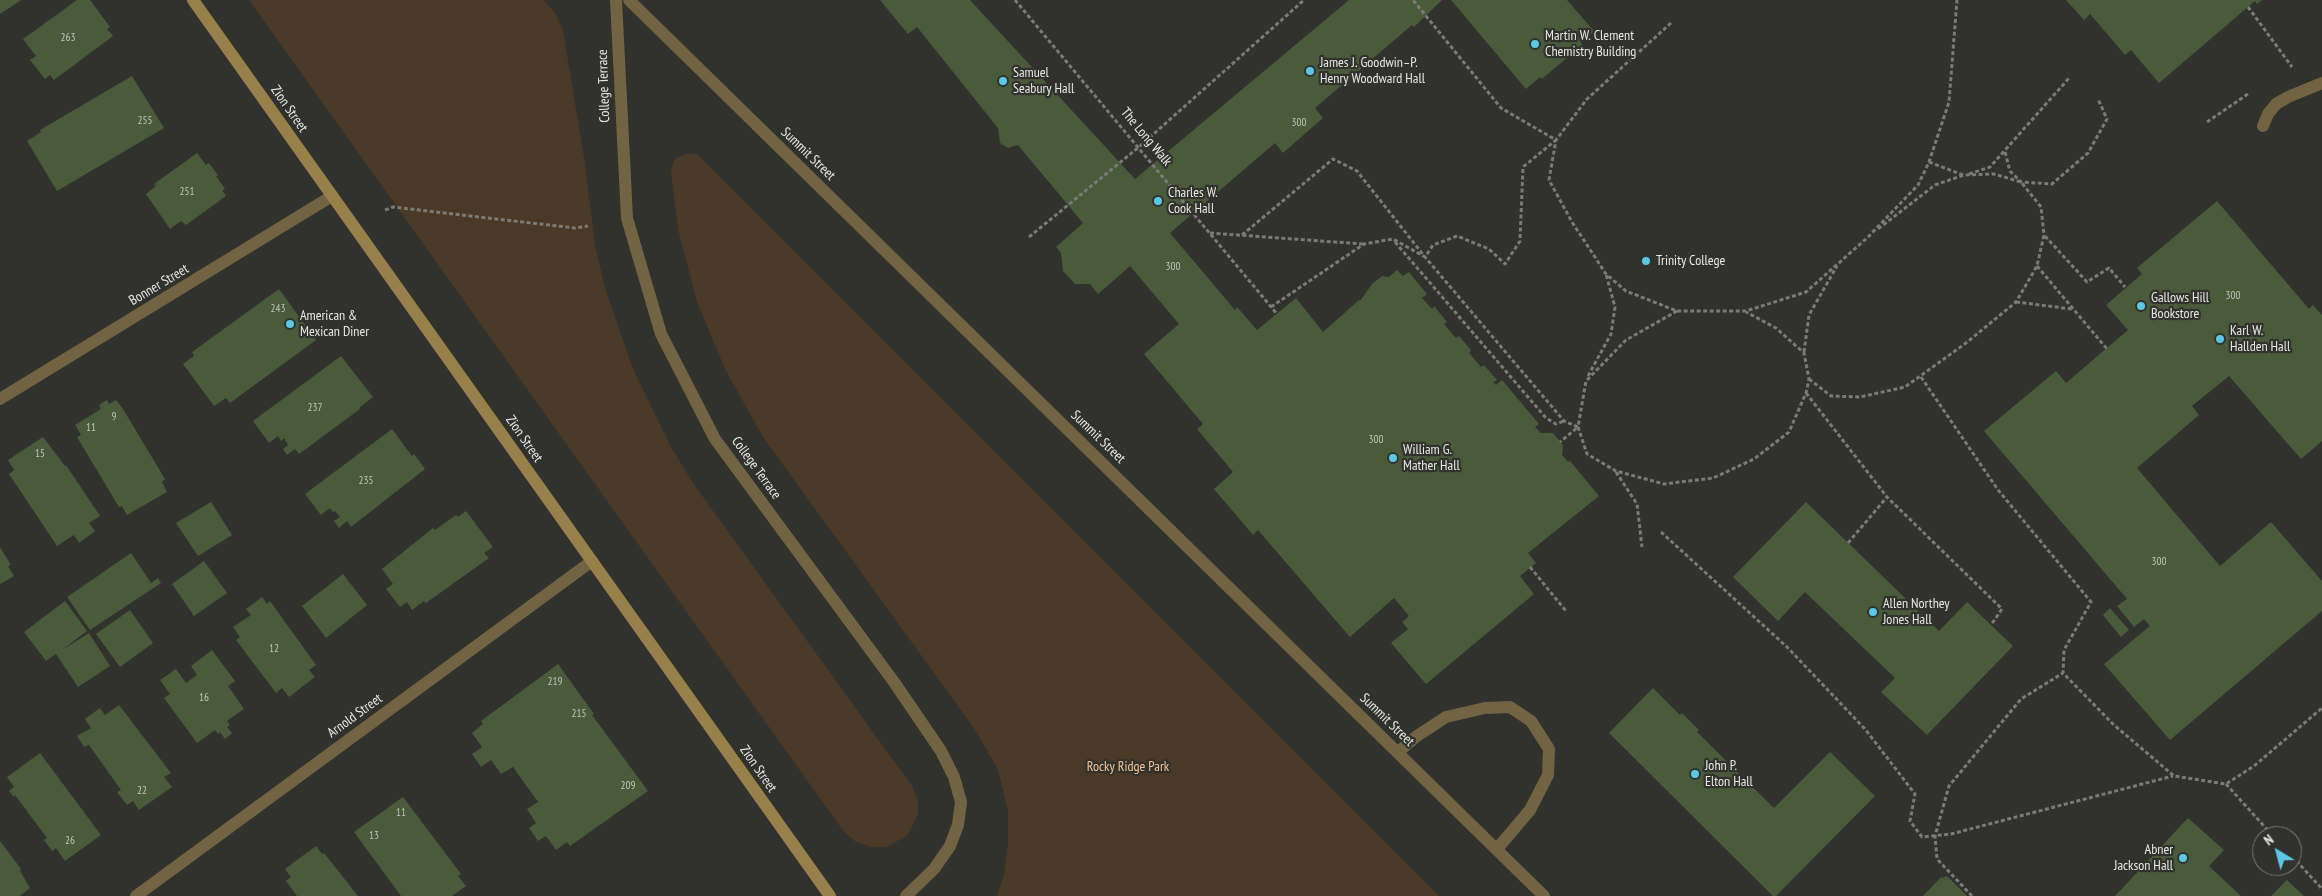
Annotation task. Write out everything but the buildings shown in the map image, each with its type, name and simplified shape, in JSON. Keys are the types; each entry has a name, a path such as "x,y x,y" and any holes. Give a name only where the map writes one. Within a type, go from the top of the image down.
{"main road":[{"name":"Zion Street","path":"193,0 830,896"}],"street":[{"name":"College Terrace","path":"616,0 627,218 661,334 715,439 894,682 941,751 954,777 961,802 958,825 950,846 934,869 906,896"},
{"name":"Summit Street","path":"629,0 1544,896"},
{"path":"2262,126 2276,104 2288,96 2322,83"},
{"name":"Bonner Street","path":"0,399 332,196"},
{"name":"Arnold Street","path":"136,896 592,561"},
{"path":"1398,752 1416,736 1446,717 1485,708 1510,707 1531,721 1549,749 1548,775 1530,810 1497,849"}],"path":[{"name":"The Long Walk","path":"1015,0 1277,314"},
{"path":"1029,237 1139,147 1304,0"},
{"path":"1412,0 1501,108 1556,140"},
{"path":"1867,238 1918,185 1929,162 1949,102 1957,0"},
{"path":"2248,8 2296,74"},
{"path":"1425,257 1433,244 1456,236 1489,249 1505,264 1520,241 1524,184 1523,167 1556,140 1587,99 1671,23"},
{"path":"1556,140 1549,180 1572,222 1606,274 1626,292 1678,311 1746,311 1806,292 1867,238 1935,185 1990,167 2070,77"},
{"path":"1929,162 1964,175 1994,174 2021,182 2052,184 2088,153 2107,119 2098,99"},
{"path":"1809,379 1831,396 1860,397 1905,387 1921,377 2016,302 2037,266 2044,235 2040,207 2010,171 2005,152"},
{"path":"1242,235 1333,159 1357,171 1425,257 1564,421 1578,427"},
{"path":"385,210 393,207 575,228 588,226"},
{"path":"1210,232 1364,244 1392,239 1425,257"},
{"path":"2044,235 2087,282 2109,268 2125,287"},
{"path":"1392,239 1546,418 1556,424 1564,421"},
{"path":"1271,307 1364,244"},
{"path":"1606,274 1615,307 1611,334 1586,381 1578,427 1587,454 1616,472 1664,484 1713,478 1754,459 1789,432 1806,393 1809,379 1804,353 1809,315 1838,264"},
{"path":"2037,266 2107,349"},
{"path":"2016,302 2073,309"},
{"path":"1586,381 1626,340 1678,311"},
{"path":"1746,311 1776,328 1804,353"},
{"path":"1921,377 1998,490 2091,602 2064,650 2063,673 2114,726 2174,776"},
{"path":"1806,393 1887,497 2002,609 1991,625"},
{"path":"1560,442 1578,427"},
{"path":"1616,472 1637,504 1642,547"},
{"path":"1848,543 1887,497"},
{"path":"1661,532 1787,647 1865,729 1915,794 1910,821 1922,837 1951,834 2174,776 2226,784 2265,826"},
{"path":"1530,568 1566,611"},
{"path":"1972,896 1937,859 1935,836 1949,786 2021,699 2063,673"},
{"path":"2226,784 2254,766 2322,708"},
{"path":"2302,867 2322,889"}],"green space":[{"path":"249,0 544,0 556,14 563,30 585,164 595,245 605,288 633,369 671,447 693,483 912,786 918,800 918,815 907,836 886,847 871,847 856,842 844,832"},
{"name":"Rocky Ridge Park","path":"684,154 696,154 701,158 1439,896 997,896 1004,875 1008,843 1008,811 998,770 976,731 763,437 726,371 697,302 678,229 671,172 674,160"}],"place":[{"name":"Martin W. Clement Chemistry Building","path":"1535,44"},
{"name":"James J. Goodwin–P. Henry Woodward Hall","path":"1310,71"},
{"name":"Samuel Seabury Hall","path":"1003,81"},
{"name":"Charles W. Cook Hall","path":"1158,201"},
{"name":"Trinity College","path":"1646,261"},
{"name":"Gallows Hill Bookstore","path":"2141,306"},
{"name":"American & Mexican Diner","path":"290,324"},
{"name":"Karl W. Hallden Hall","path":"2220,339"},
{"name":"William G. Mather Hall","path":"1393,458"},
{"name":"Allen Northey Jones Hall","path":"1873,612"},
{"name":"John P. Elton Hall","path":"1695,774"},
{"name":"Abner Jackson Hall","path":"2183,858"}]}
